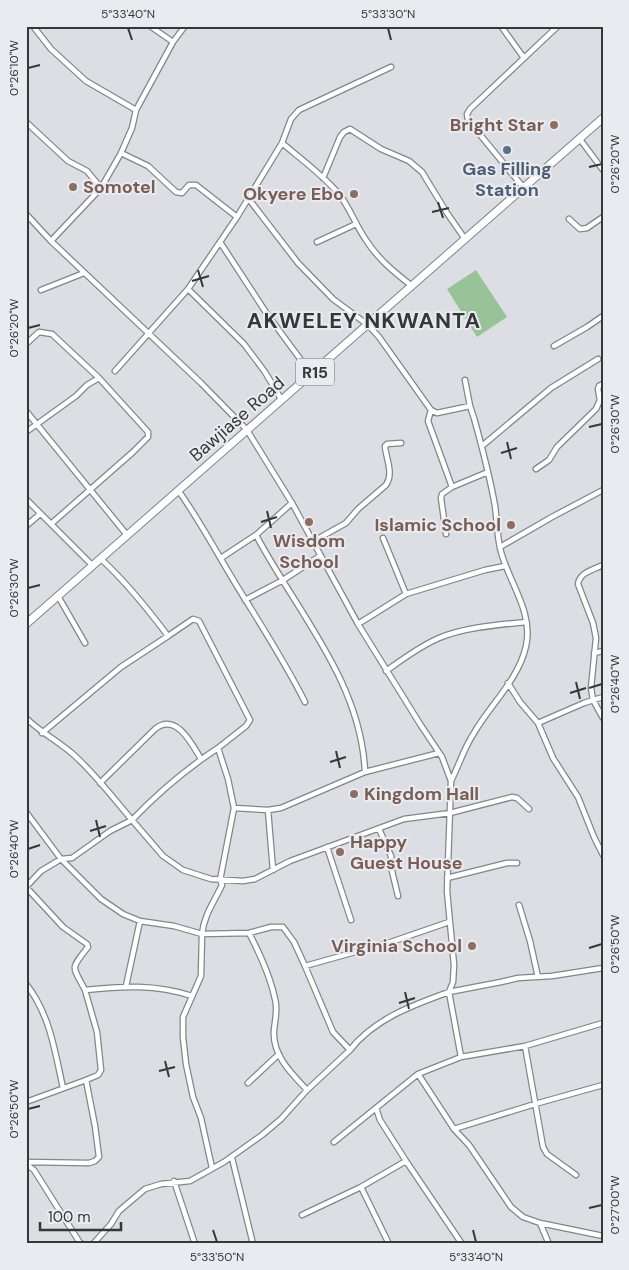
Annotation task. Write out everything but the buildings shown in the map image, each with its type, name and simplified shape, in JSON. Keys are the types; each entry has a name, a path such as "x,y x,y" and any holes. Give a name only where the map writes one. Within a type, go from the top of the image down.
{"main road":[{"name":"Bawjiase Road","path":"26,624 603,118"}],"street":[{"path":"33,26 51,49 86,81 136,110"},
{"path":"150,26 173,42"},
{"path":"51,241 101,188 121,153 132,128 136,110 173,42 185,26"},
{"path":"501,26 524,58"},
{"path":"523,187 467,117 470,109 558,26"},
{"path":"114,371 188,289 237,216 282,143 291,118 299,110 391,67"},
{"path":"26,122 68,161 88,171 101,188"},
{"path":"323,178 340,137 350,129 381,149 409,161 422,172 465,239"},
{"path":"579,138 603,170"},
{"path":"282,143 323,178 345,203 365,240 382,262 412,286"},
{"path":"121,153 148,166 176,192 182,193 189,185 196,185 237,216"},
{"path":"248,198 298,263 332,299 368,325 379,337 431,410 437,413 470,406"},
{"path":"26,214 51,241 201,383 247,430 292,503 358,624 447,768 451,781 446,878 454,966 453,982 448,992 460,1057"},
{"path":"569,219 580,229 587,228 603,217"},
{"path":"317,242 356,224"},
{"path":"220,242 267,314 312,375"},
{"path":"41,290 84,273"},
{"path":"188,289 244,344 265,372 281,399"},
{"path":"554,346 603,316"},
{"path":"26,344 39,332 52,334 99,378 148,432 148,437 133,452 50,524"},
{"path":"482,446 551,388 598,359"},
{"path":"26,432 99,378"},
{"path":"451,781 473,734 515,673 527,641 526,622 522,605 505,566 500,547 488,472 465,380"},
{"path":"536,470 549,460 557,448 596,410 600,400 599,386 603,384"},
{"path":"431,410 428,421 452,487"},
{"path":"26,411 127,535"},
{"path":"312,542 346,523 358,509 386,485 390,472 384,446 400,443"},
{"path":"446,534 442,494 452,487 488,472"},
{"path":"178,490 207,534 245,600 286,665 305,702"},
{"path":"500,547 552,516 603,490"},
{"path":"26,498 93,566"},
{"path":"221,558 256,534 292,503"},
{"path":"26,526 40,514"},
{"path":"256,534 282,580 309,620 348,697 359,728 365,756 365,772"},
{"path":"383,538 406,594"},
{"path":"245,600 320,556"},
{"path":"101,559 117,574 168,636"},
{"path":"603,565 582,574 578,584 595,632 596,644 591,688 593,700 603,718"},
{"path":"358,624 406,594 485,570 505,566"},
{"path":"58,596 85,643"},
{"path":"26,1102 98,1075 101,1070 96,1032 85,990 74,969 74,964 88,947 87,944 63,927 26,887 41,871 61,859 72,858 110,831 132,820 156,795 246,726 250,720 199,621 194,618 122,667 42,733"},
{"path":"386,671 407,656 439,638 480,627 526,622"},
{"path":"594,653 603,651"},
{"path":"508,683 520,702 538,723 553,758 578,797 603,855"},
{"path":"538,723 603,697"},
{"path":"26,718 42,733 61,743 78,758 163,856 183,870 210,879 243,881 255,879 290,861 404,819 450,813 512,796 529,809"},
{"path":"100,783 155,729 166,724 172,724 184,734 202,759"},
{"path":"212,1168 193,1097 183,1037 184,1018 201,976 203,923 222,885 220,880 234,808 228,779 218,748"},
{"path":"234,808 268,810 280,808 365,772 439,753"},
{"path":"268,810 273,870"},
{"path":"26,812 61,859 104,901 123,914 140,921 174,926 202,934 250,933 271,926 283,927 294,942 333,1032 350,1050"},
{"path":"379,829 391,856 392,871 398,896"},
{"path":"327,847 350,920"},
{"path":"446,878 507,863 517,863"},
{"path":"519,905 538,977"},
{"path":"126,986 140,921"},
{"path":"305,966 391,942 449,922"},
{"path":"250,933 264,962 276,1000 274,1031 279,1054 306,1090"},
{"path":"93,1244 111,1224 119,1211 145,1189 174,1181 190,1181 232,1158 269,1130 306,1090 350,1050 355,1043 393,1015 448,992 518,978 603,968"},
{"path":"26,984 36,997 47,1020 64,1088"},
{"path":"85,990 126,986 171,990 192,996"},
{"path":"334,1142 418,1074 433,1067 460,1057 524,1046 603,1023"},
{"path":"524,1046 543,1147 547,1154 576,1175"},
{"path":"248,1083 279,1054"},
{"path":"418,1074 454,1130 469,1145 511,1207 523,1217 540,1223 603,1236"},
{"path":"26,1163 89,1163 99,1157 96,1126 86,1080"},
{"path":"454,1130 603,1085"},
{"path":"376,1108 380,1120 462,1244"},
{"path":"232,1158 253,1244"},
{"path":"302,1215 361,1187 406,1161"},
{"path":"26,1163 34,1170 80,1243 83,1244"},
{"path":"174,1181 195,1244"},
{"path":"361,1187 389,1244"},
{"path":"540,1223 549,1244"}],"green space":[{"path":"476,270 507,317 477,337 447,289"}],"place":[{"name":"Bright Star","path":"554,125"},
{"name":"Gas Filling Station","path":"507,150"},
{"name":"Somotel","path":"73,187"},
{"name":"Okyere Ebo","path":"354,194"},
{"name":"Wisdom School","path":"309,522"},
{"name":"Islamic School","path":"511,525"},
{"name":"Kingdom Hall","path":"354,794"},
{"name":"Happy Guest House","path":"340,852"},
{"name":"Virginia School","path":"472,946"}],"district":[{"name":"AKWELEY NKWANTA","path":"364,320"}]}
